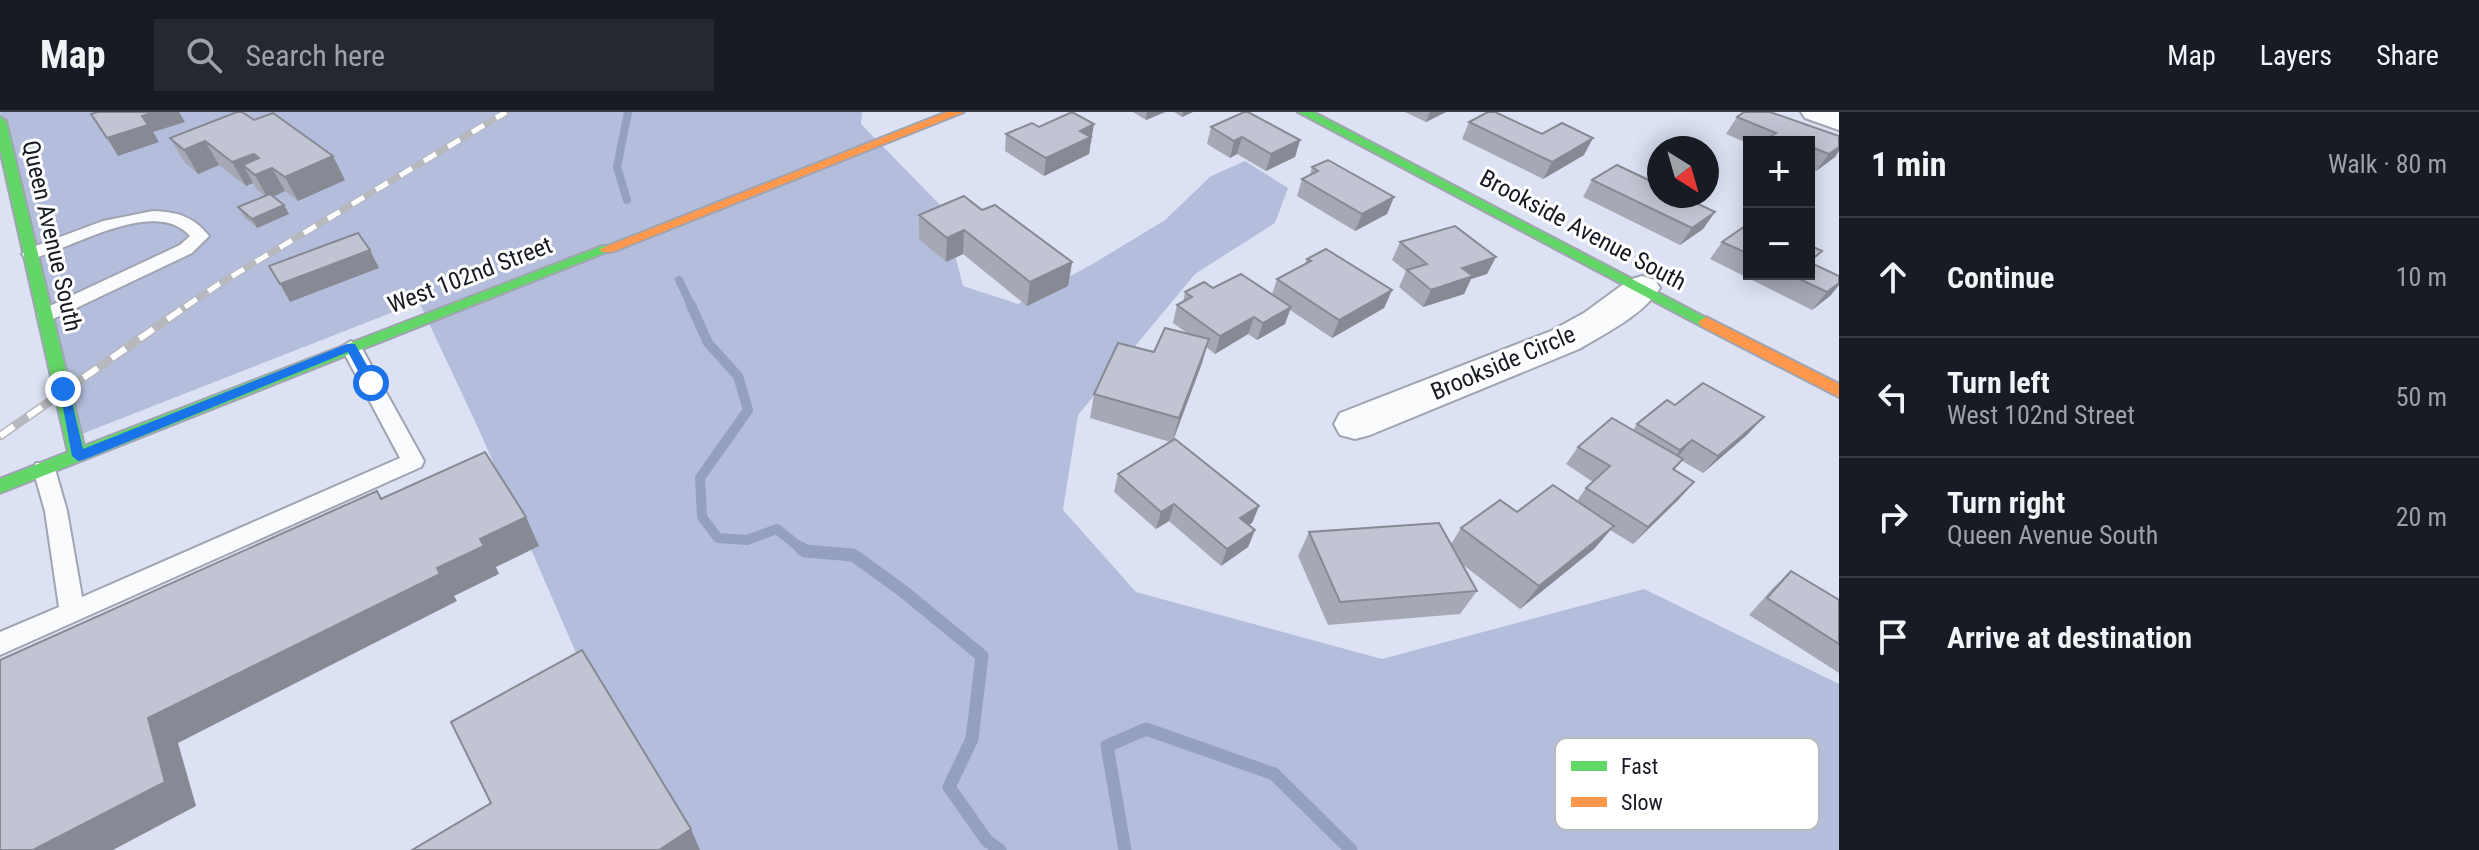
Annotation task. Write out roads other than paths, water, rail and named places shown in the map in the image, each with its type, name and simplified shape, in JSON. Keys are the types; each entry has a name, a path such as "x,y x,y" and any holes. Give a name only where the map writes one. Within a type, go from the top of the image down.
{"street":[{"name":"West 102nd Street","path":"0,486 958,112"},
{"name":"Brookside Avenue South","path":"1304,112 1839,391"},
{"path":"1816,112 1839,121"},
{"name":"Queen Avenue South","path":"0,121 78,456"},
{"name":"Brookside Circle","path":"1355,424 1565,340 1597,322 1642,288"}],"lane":[{"path":"31,254 126,220 161,216 186,222 200,236 186,249 46,315"},
{"path":"0,644 413,461 351,347"},
{"path":"44,469 56,511 72,613"}],"waterway":[{"path":"627,200 617,167 628,112"},
{"path":"679,280 692,307"},
{"path":"691,305 708,343 738,376 748,410 700,478 702,517 718,538 747,540 777,529 803,550"},
{"path":"801,548 805,551 853,555 903,591 982,656 972,739 949,787 987,841 1000,850"},
{"path":"1125,850 1107,746 1146,729 1274,774 1351,850"}],"railway":[{"path":"185,307 506,112"},
{"path":"0,436 188,305"}]}
